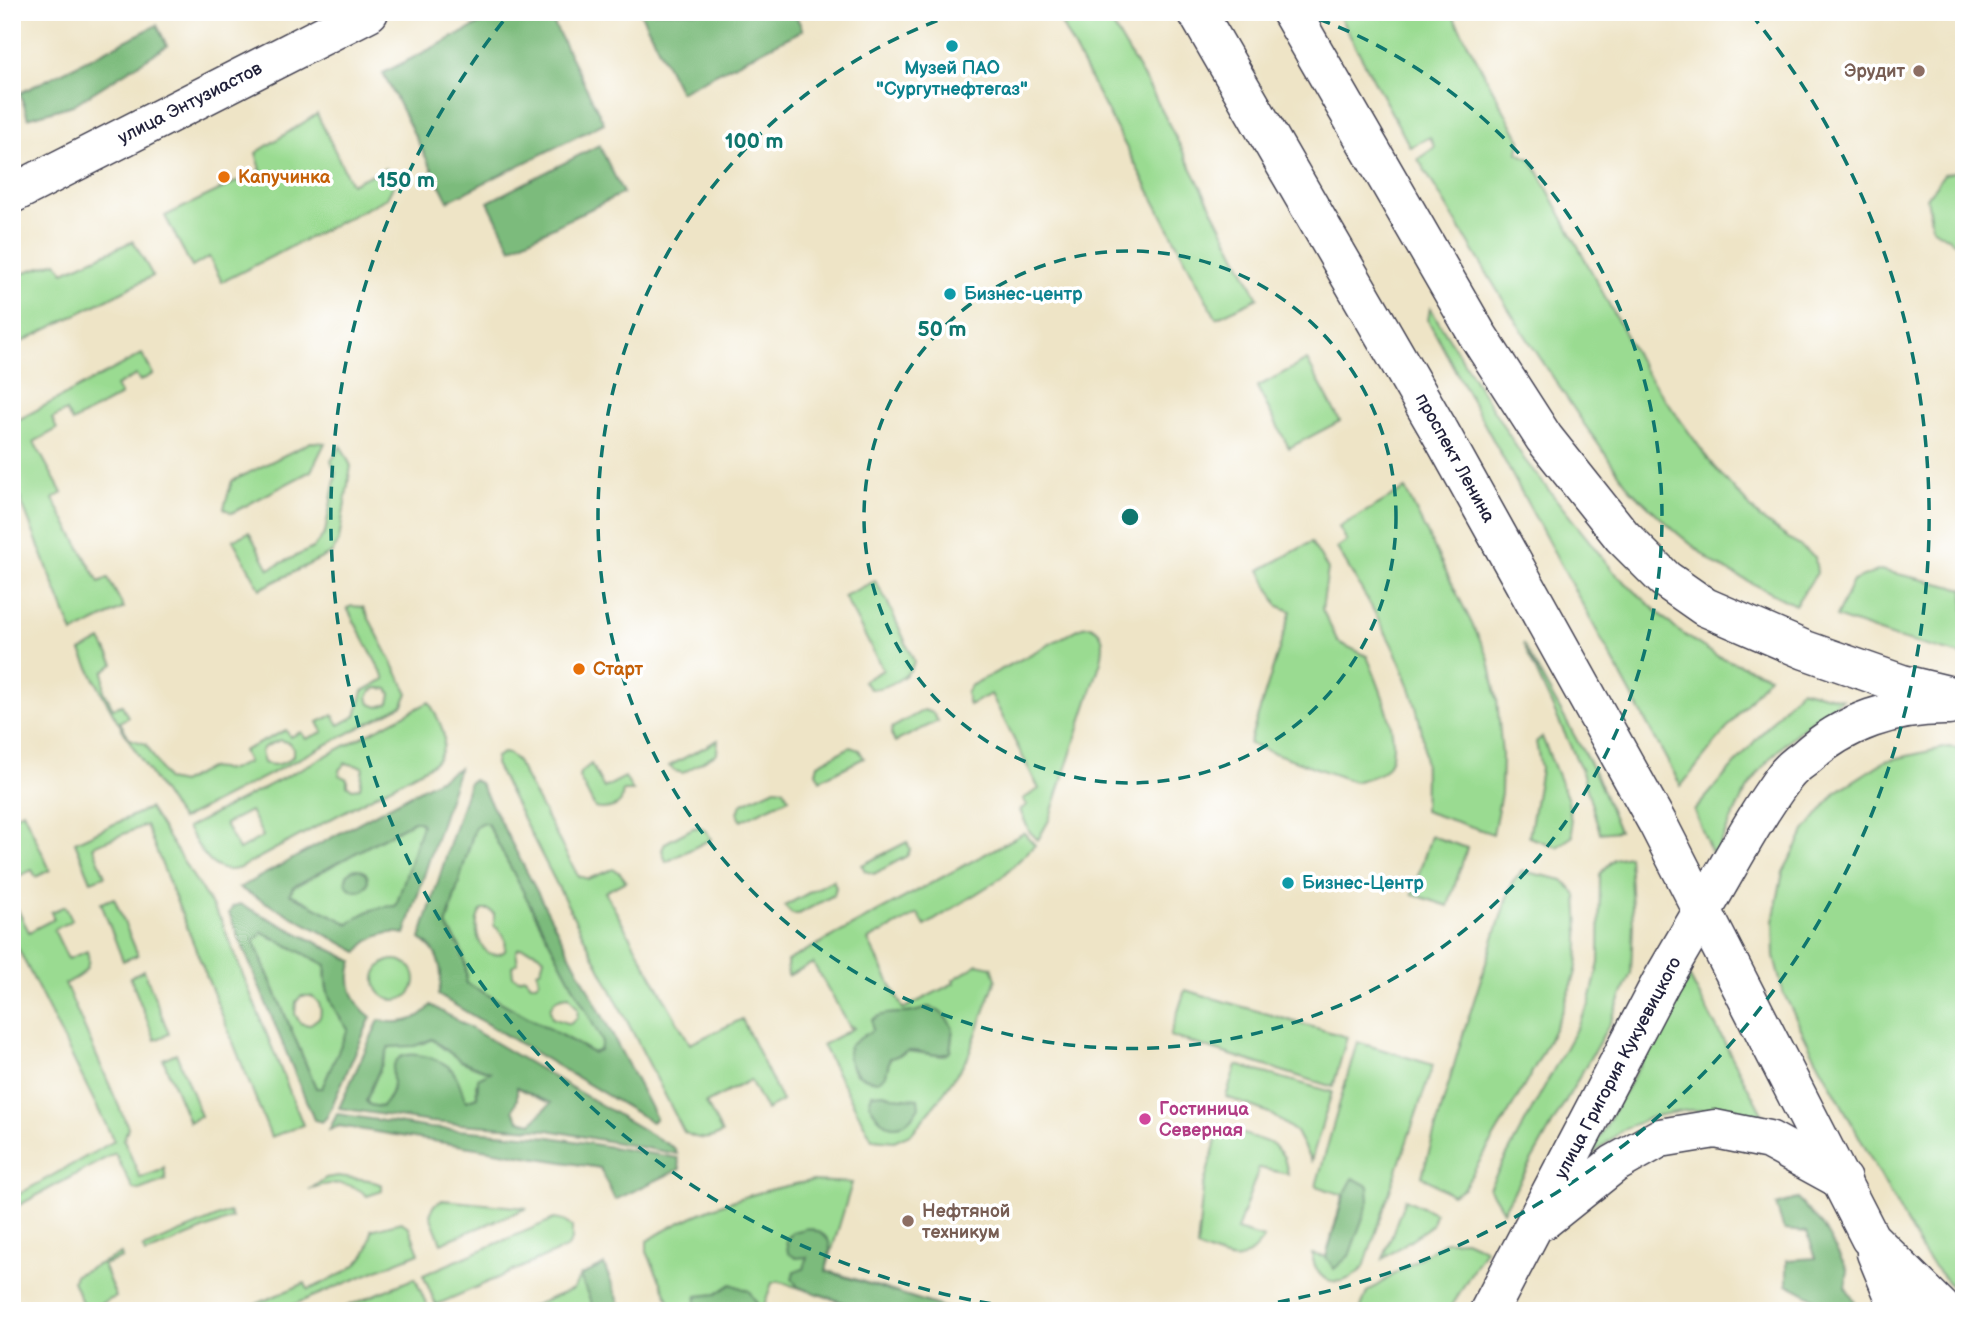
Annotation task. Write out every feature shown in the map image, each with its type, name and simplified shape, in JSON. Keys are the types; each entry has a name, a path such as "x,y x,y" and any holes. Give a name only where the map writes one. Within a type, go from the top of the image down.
{"main road":[{"name":"улица Энтузиастов","path":"12,194 369,12"},
{"name":"проспект Ленина","path":"1197,12 1440,432 1658,824 1870,1238"},
{"path":"1292,12 1477,334 1544,438 1622,536 1665,579 1705,607 1805,650 1902,684 1964,699"},
{"name":"улица Григория Кукуевицкого","path":"1489,1311 1661,982 1786,775 1817,747 1852,725 1890,712 1931,706 1964,706"},
{"name":"улица Григория Кукуевицкого","path":"1534,1228 1614,1164 1660,1138 1704,1130 1715,1129 1769,1140 1842,1180"},
{"path":"1870,1238 1900,1311"},
{"path":"1870,1238 1944,1311"}],"green space":[{"path":"503,12 548,12 604,123 448,201 383,73"},
{"path":"640,12 794,12 803,30 680,92"},
{"path":"1055,12 1105,12 1154,95 1258,298 1216,318"},
{"path":"1337,12 1451,12 1520,140 1518,153 1532,160 1643,368 1714,467 1760,518 1815,557 1817,573 1795,605 1716,565 1630,489 1517,323 1418,159 1435,147 1430,137 1410,147"},
{"path":"157,25 167,46 73,105 28,118 20,93"},
{"path":"317,114 351,184 386,168 395,183 387,198 222,282 209,257 192,267 165,216 261,170 256,153"},
{"path":"599,145 623,193 511,248 488,202"},
{"path":"1964,170 1964,242 1957,244 1932,228 1927,198 1944,174"},
{"path":"133,241 153,276 12,347 12,279 57,262 64,272"},
{"path":"1430,308 1524,459 1614,572 1677,630 1717,656 1769,676 1681,786 1428,320"},
{"path":"142,354 153,374 140,381 136,375 116,386 121,395 72,422 66,411 52,419 57,429 34,442 62,493 53,499 99,582 108,578 124,608 73,633 12,478 12,423"},
{"path":"1307,360 1340,421 1289,448 1257,387"},
{"path":"311,442 325,443 311,471 232,513 224,508 232,481"},
{"path":"341,446 351,466 339,540 332,553 260,589 233,540 249,532 269,569 313,548 325,533 336,474 331,461"},
{"path":"1405,489 1488,656 1497,699 1502,755 1501,793 1493,834 1424,811 1423,740 1410,688 1377,616 1337,548 1347,541 1339,527"},
{"path":"1311,542 1328,569 1322,609 1338,642 1367,656 1389,716 1393,749 1390,762 1379,774 1355,782 1249,744 1291,611 1278,606 1260,570"},
{"path":"1880,570 1964,589 1964,656 1897,638 1836,617 1853,581"},
{"path":"875,581 914,661 908,672 897,681 870,689 863,681 883,670 844,596"},
{"path":"363,607 408,693 403,705 181,820 115,717 81,651 101,640 114,664 104,671 104,691 113,708 122,705 128,717 120,722 130,739 146,744 167,780 181,783 209,768 231,770 248,762 243,751 286,730 290,737 301,732 306,739 323,732 318,722 333,715 339,725 356,716 363,691 385,679 347,608","holes":["377,688 388,689 391,694 389,703 379,707 370,704 368,697 371,691","280,740 289,743 293,748 293,756 280,764 264,763 261,752 264,747"]},
{"path":"1090,626 1101,636 1101,661 1049,820 1038,840 1029,831 1020,810 1027,805 1023,799 1039,789 991,694 969,705 966,693 970,686 1082,627"},
{"path":"1523,643 1595,773 1619,831 1600,833 1581,769"},
{"path":"1800,689 1842,699 1797,732 1759,772 1739,804 1714,859 1694,811"},
{"path":"429,702 441,726 443,749 433,764 240,868 230,870 214,865 187,828","holes":["345,763 363,767 360,788 352,789 347,785 347,779 340,775 339,770","250,811 263,836 239,850 225,824"]},
{"path":"924,710 933,713 938,721 895,742 891,734 892,728"},
{"path":"1542,737 1568,800 1573,836 1557,847 1529,837 1541,769 1536,742"},
{"path":"718,740 717,753 683,773 669,766"},
{"path":"850,747 859,750 864,758 820,780 816,772 818,764"},
{"path":"1948,747 1964,749 1964,1301 1924,1255 1810,1047 1783,992 1774,957 1773,921 1783,872 1805,831 1836,792 1885,761"},
{"path":"503,753 516,760 578,876 588,879 613,869 626,881 605,892 690,1044 742,1019 782,1101 766,1110 750,1080 706,1103 722,1133 703,1139 684,1132 495,764 496,757"},
{"path":"591,764 604,788 625,777 633,791 623,791 621,801 616,806 595,808 579,777"},
{"path":"459,768 405,934 379,936 367,942 358,952 239,888","holes":["414,821 419,821 422,825 396,906 371,910 349,924 290,894 293,887"]},
{"path":"473,780 480,783 656,1118 652,1122 438,995 441,979 439,963 432,949 420,939 469,783","holes":["487,823 602,1041 600,1050 593,1053 466,983 462,952 446,926 475,827"]},
{"path":"775,788 783,789 789,798 741,821 738,813 741,804"},
{"path":"149,808 221,920 303,1125 271,1137 146,825 93,846 105,876 91,881 75,842"},
{"path":"23,811 50,870 36,877 32,870 12,879 12,863 19,860 12,846 12,817"},
{"path":"414,821 423,824 396,906 371,911 349,925 290,894 293,887"},
{"path":"487,823 603,1041 601,1050 593,1053 466,983 462,952 446,926 475,827","holes":["482,910 494,913 494,926 504,937 505,951 490,953 480,942 477,925","519,948 529,950 544,958 541,969 537,971 539,981 536,984 531,984 525,977 518,979 513,976 512,966 518,963 516,951","569,996 578,1009 577,1018 570,1024 552,1018 550,1009 560,998"]},
{"path":"700,827 711,839 666,862 662,850 665,843"},
{"path":"1024,833 1035,845 1001,878 925,926 918,914 868,940 903,1009 954,983 953,980 978,964 992,967 996,979 968,1057 912,1133 894,1141 872,1139 822,1045 854,1028 850,1027 813,963 788,976 787,961","holes":["916,1013 953,1028 950,1052 943,1056 908,1051 856,1074 848,1058 850,1048 872,1030 872,1020 889,1014"]},
{"path":"1431,836 1467,848 1448,906 1412,894"},
{"path":"907,842 910,850 907,856 874,874 865,871 862,865"},
{"path":"1629,856 1633,924 1631,973 1610,1023 1503,1211 1489,1188 1589,1005 1599,963 1600,874 1614,859"},
{"path":"353,869 361,869 368,876 368,884 361,891 353,891 346,884 346,876"},
{"path":"1522,871 1563,880 1577,895 1579,935 1575,975 1554,1029 1510,1111 1464,1188 1452,1195 1422,1176 1461,1041 1512,882"},
{"path":"833,880 836,887 834,895 799,914 792,914 784,906"},
{"path":"12,898 29,932 54,919 51,912 65,906 72,920 54,930 68,959 87,951 88,963 84,972 65,984 128,1127 124,1140 140,1178 164,1167 166,1180 139,1190 133,1189 115,1153 12,1209 12,1198 114,1141 12,936"},
{"path":"114,898 138,955 123,961 101,903"},
{"path":"240,904 353,961 350,977 352,992 359,1006 371,1017 327,1117 322,1122 314,1120 229,913 233,906","holes":["262,932 326,965 326,983 330,999 348,1029 322,1088 316,1088 253,940"]},
{"path":"261,932 326,965 327,992 338,1015 349,1029 323,1088 316,1088 253,939 258,938","holes":["301,996 311,996 320,1005 320,1017 309,1025 300,1023 295,1014 296,1002"]},
{"path":"395,960 403,961 409,966 414,972 414,988 409,994 403,999 395,1000 387,999 381,994 376,988 375,980 376,972 381,966 387,961"},
{"path":"144,970 169,1034 155,1040 130,977"},
{"path":"1689,976 1768,1125 1725,1111 1688,1110 1655,1116 1625,1128 1588,1158"},
{"path":"1185,990 1347,1037 1333,1087 1170,1036"},
{"path":"431,1005 674,1148 677,1154 548,1130 430,1122 339,1108 379,1020 407,1021 426,1011","holes":["432,1039 461,1061 490,1072 478,1078 477,1097 466,1101 457,1077 441,1062 424,1056 408,1055 401,1057 393,1066 393,1088 388,1100 381,1107 370,1105 366,1101 389,1047 415,1046","517,1087 551,1103 532,1123 519,1120 513,1110"]},
{"path":"927,1007 939,1011 953,1028 950,1052 936,1055 908,1051 890,1058 886,1075 878,1081 865,1078 855,1071 849,1060 849,1046 872,1030 872,1020 884,1014 912,1012"},
{"path":"432,1039 459,1059 491,1072 476,1084 477,1097 466,1101 393,1069 393,1086 388,1098 381,1107 370,1106 366,1101 389,1047 425,1043"},
{"path":"1357,1042 1433,1065 1364,1267 1348,1279 1332,1281 1319,1273 1312,1254 1326,1257 1343,1195 1316,1186"},
{"path":"176,1053 201,1116 189,1122 163,1059"},
{"path":"1236,1065 1332,1092 1311,1161 1296,1132 1269,1113 1226,1097"},
{"path":"884,1093 892,1097 918,1099 919,1107 906,1122 893,1126 886,1124 869,1103 872,1094"},
{"path":"337,1114 430,1128 550,1137 678,1158 680,1169 615,1200 600,1168 339,1126 329,1130"},
{"path":"1220,1126 1273,1144 1284,1157 1288,1174 1259,1168 1237,1230 1264,1238 1248,1255 1234,1260 1197,1248 1203,1188"},
{"path":"338,1176 369,1180 382,1185 382,1191 367,1196 354,1187 340,1184 309,1190 326,1178"},
{"path":"1353,1178 1368,1186 1369,1201 1349,1256 1334,1269 1326,1257 1344,1195"},
{"path":"811,1181 852,1183 826,1270 955,1311 869,1311 778,1281 772,1283 762,1311 674,1311 647,1252 647,1241 685,1220 726,1203"},
{"path":"1405,1199 1435,1213 1432,1225 1383,1259"},
{"path":"1797,1199 1822,1225 1848,1271 1845,1287 1861,1311 1824,1311 1825,1304 1787,1284 1787,1260 1816,1258 1807,1232 1784,1230 1776,1205"},
{"path":"442,1200 527,1208 441,1243 430,1215 434,1205"},
{"path":"229,1212 232,1218 145,1254 143,1248"},
{"path":"554,1219 564,1221 572,1227 572,1240 568,1247 436,1305 423,1275"},
{"path":"401,1222 409,1227 419,1253 278,1311 240,1311 305,1283 308,1290 341,1275 359,1262 366,1253 371,1230"},
{"path":"808,1228 827,1239 830,1249 826,1271 955,1311 869,1311 798,1287 792,1279 794,1271 804,1269 807,1257 796,1258 788,1253 786,1240 793,1232"},
{"path":"1465,1240 1485,1249 1449,1311 1360,1310 1367,1292 1446,1241"},
{"path":"121,1254 122,1258 103,1265 116,1297 85,1310 73,1281 75,1275"},
{"path":"604,1265 623,1311 595,1311 580,1276"},
{"path":"580,1276 595,1311 521,1311 573,1289"},
{"path":"415,1278 428,1308 423,1311 336,1311"},
{"path":"731,1284 749,1291 762,1311 694,1311 697,1296 716,1294"}],"place":[{"name":"Музей ПАО \"Сургутнефтегаз\"","path":"952,46"},
{"name":"Эрудит","path":"1919,71"},
{"name":"Капучинка","path":"224,177"},
{"name":"Бизнес-центр","path":"950,294"},
{"name":"Старт","path":"579,669"},
{"name":"Бизнес-Центр","path":"1288,883"},
{"name":"Гостиница Северная","path":"1145,1119"},
{"name":"Нефтяной техникум","path":"908,1221"}]}
